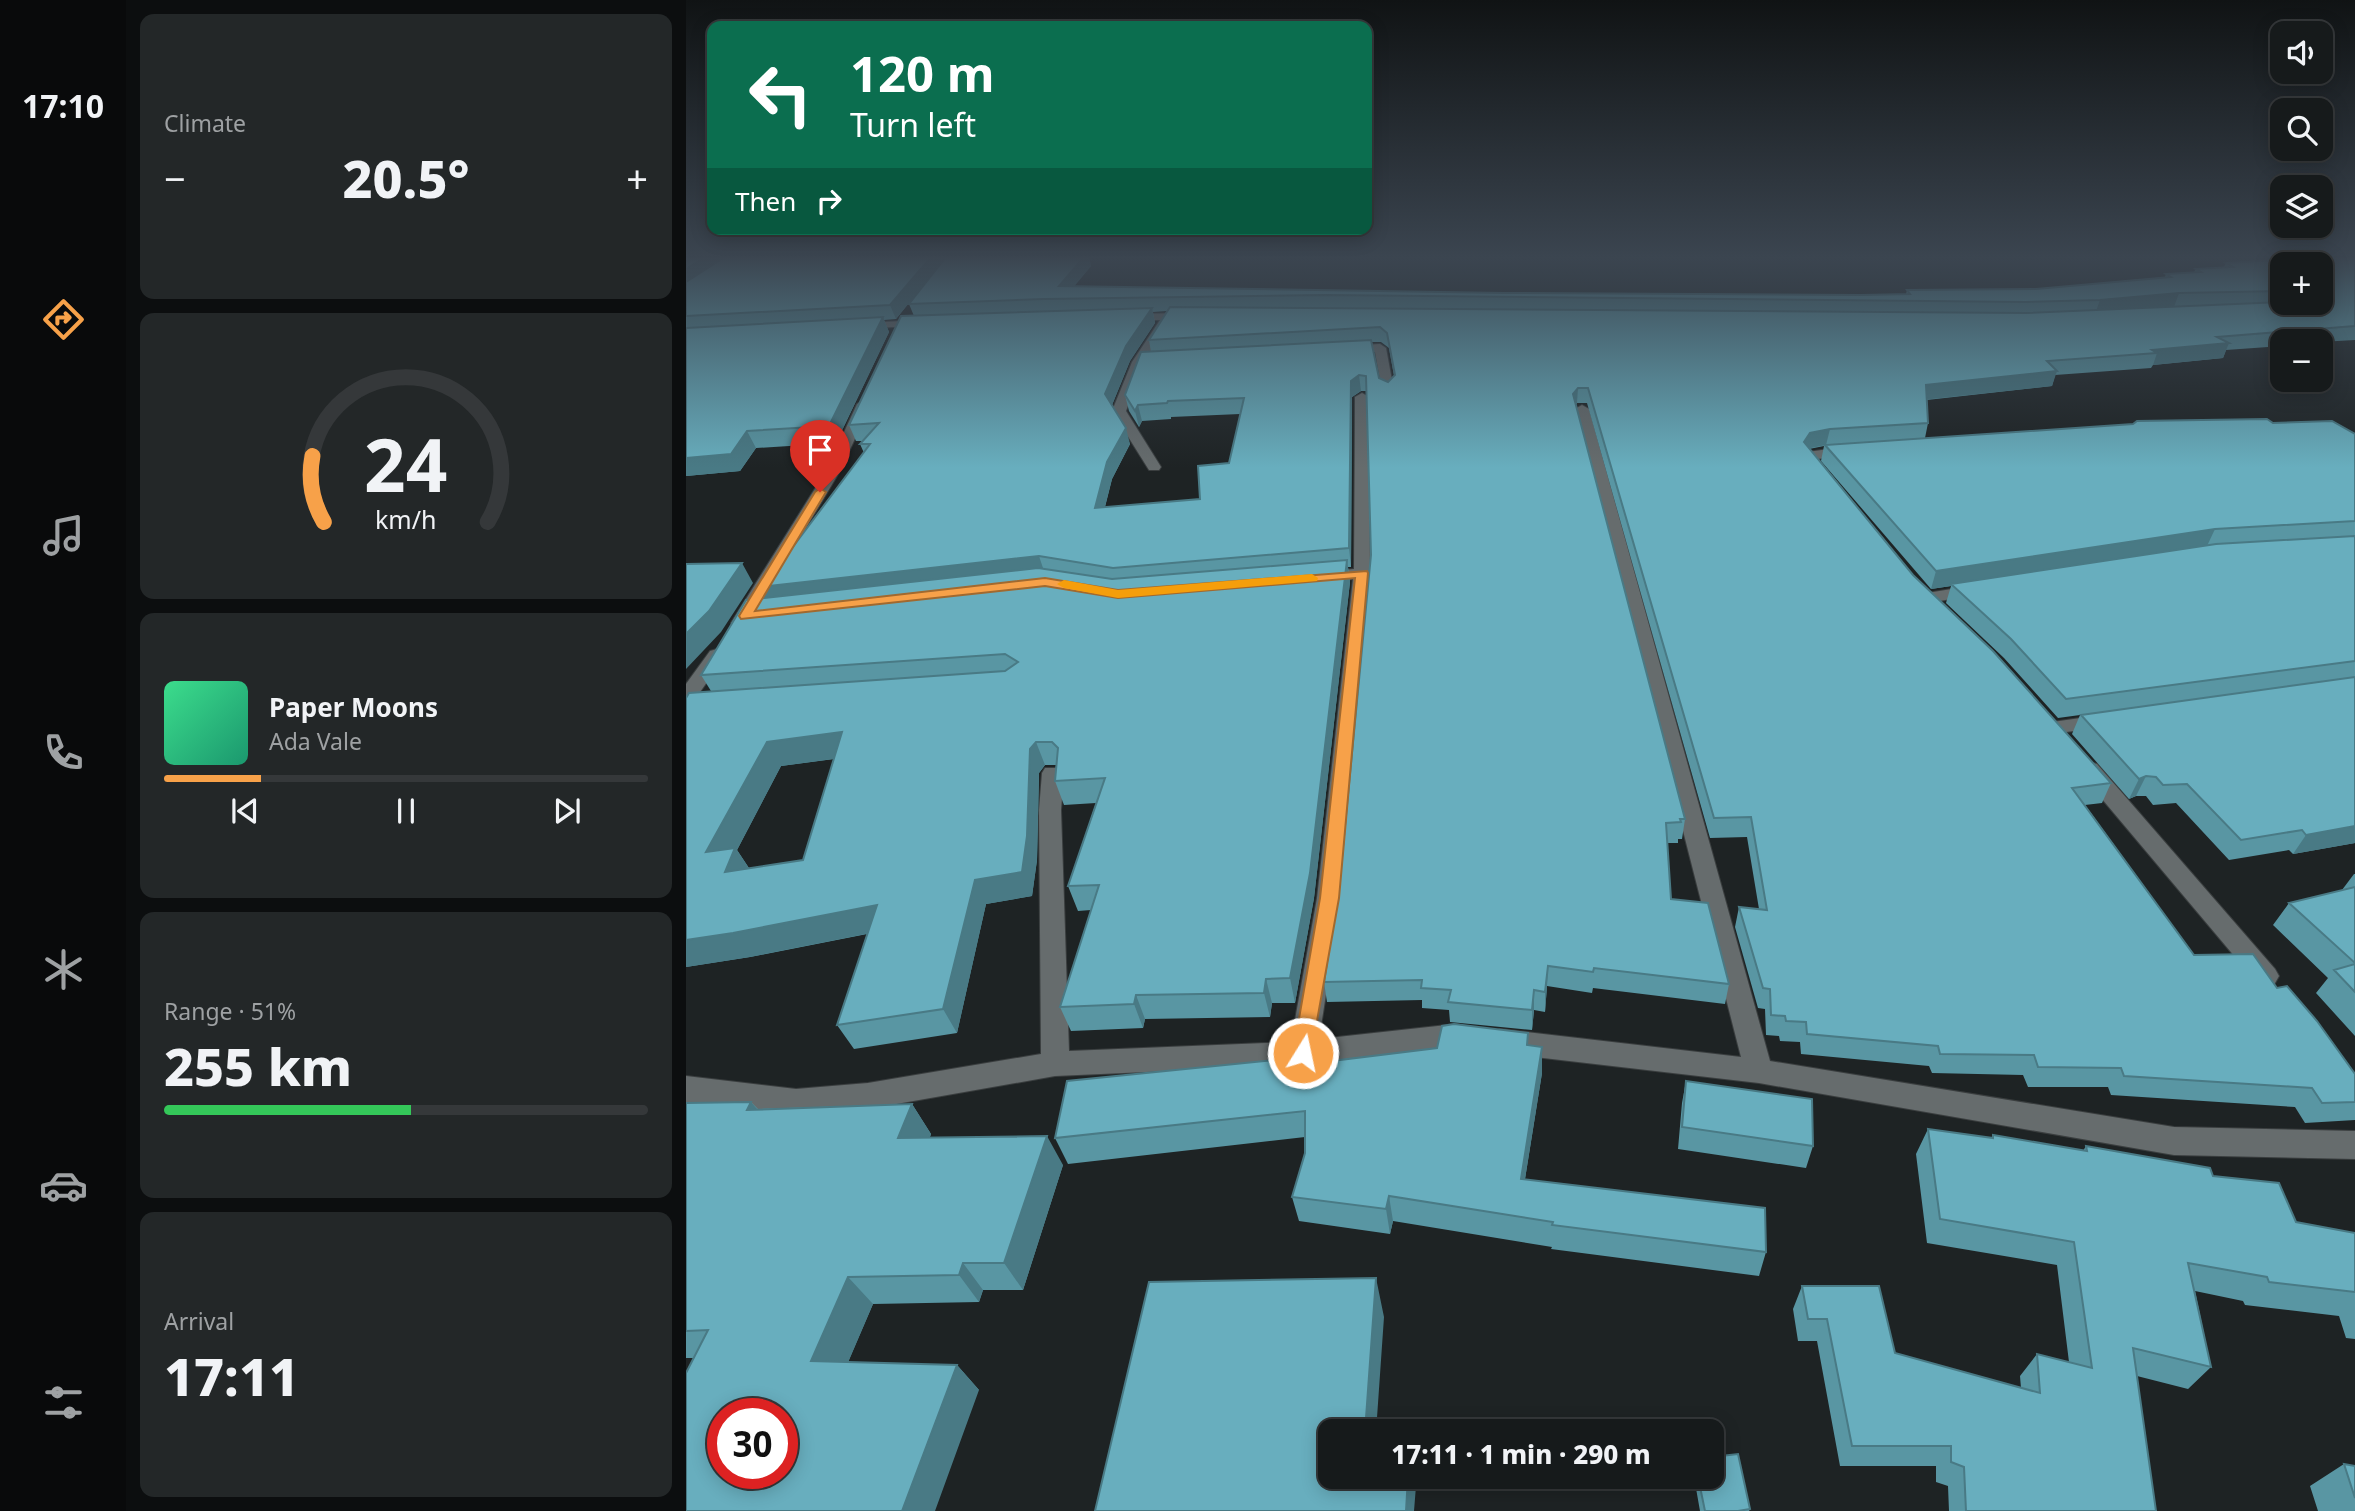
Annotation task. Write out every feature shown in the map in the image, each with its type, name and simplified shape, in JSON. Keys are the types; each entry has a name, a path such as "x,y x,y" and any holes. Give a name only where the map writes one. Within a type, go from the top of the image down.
{"street":[{"path":"856,328 898,330 913,328"},
{"path":"1154,467 1119,411 1162,328"},
{"path":"1326,351 1380,348 1388,391"},
{"path":"691,705 833,471 872,385"},
{"path":"1303,1053 1329,898 1362,573 1362,397"},
{"path":"1582,409 1759,1071"},
{"path":"1837,492 1810,460 1812,454 1865,450"},
{"path":"1295,580 1362,573"},
{"path":"1946,617 1921,593 1993,588"},
{"path":"746,616 773,613"},
{"path":"2036,710 2284,996"},
{"path":"2052,728 2121,718"},
{"path":"1053,773 1050,810 1055,1064"},
{"path":"686,1089 796,1102 868,1096 1055,1064 1303,1053 1456,1036 1759,1071 2174,1141 2355,1145"}],"building":[{"path":"686,328 878,328 829,426 747,431 731,454 686,458"},
{"path":"896,328 1139,328 1126,346 1105,394 1126,428 1107,462 1095,508 1200,499 1198,466 1229,463 1244,398 1168,401 1138,405 1135,411 1125,395 1141,352 1371,340 1379,378 1388,382 1395,375 1387,333 1381,328 2336,328 2270,329 2270,333 2217,337 2229,343 2152,350 2157,353 2047,361 2057,371 1926,385 1928,423 1830,429 1810,433 1804,442 1913,575 1993,651 2111,783 2072,788 2194,955 2253,954 2277,988 2287,986 2317,1021 2355,1074 2355,1102 2322,1103 2312,1088 2124,1076 2121,1068 2038,1067 2034,1055 1940,1054 1938,1046 1807,1034 1806,1022 1786,1021 1785,1016 1771,1015 1770,989 1763,988 1739,907 1767,910 1751,817 1714,818 1588,388 1578,388 1573,394 1685,819 1680,819 1681,822 1666,823 1671,899 1708,903 1729,984 1594,968 1593,972 1548,966 1545,992 1534,990 1532,1010 1448,1002 1451,990 1421,988 1422,980 1324,982 1340,878 1371,555 1366,376 1359,375 1351,381 1349,548 1113,568 1039,556 759,587 772,564 780,564 870,444 860,444 879,423 849,425"},
{"path":"1157,328 1371,328 1149,340"},
{"path":"2267,419 2273,423 2332,421 2355,434 2355,521 2215,529 1936,571 1825,445 2133,424 2137,421"},
{"path":"2355,536 2355,661 2066,699 2011,639 1951,584 2216,544"},
{"path":"1347,560 1310,873 1290,978 1266,979 1264,993 1136,995 1134,1004 1060,1007 1099,885 1068,886 1105,778 1055,781 1058,748 1052,742 1036,742 1030,749 1027,836 1022,872 975,880 943,1009 837,1025 877,905 686,940 686,698 689,693 1005,671 1018,662 1005,654 701,675 746,600 1038,568 1112,579","holes":["842,732 803,860 725,872 735,848 706,852 767,742"]},
{"path":"742,563 709,611 686,634 686,564"},
{"path":"2355,677 2355,826 2306,835 2302,830 2241,840 2187,784 2163,785 2156,777 2146,776 2139,779 2081,715"},
{"path":"2355,887 2355,963 2289,903"},
{"path":"2355,964 2355,992 2334,970"},
{"path":"1454,1024 1528,1033 1527,1045 1542,1047 1521,1179 1765,1208 1766,1252 1552,1225 1553,1222 1389,1196 1386,1209 1292,1197 1305,1153 1305,1111 1055,1138 1067,1081 1274,1060 1274,1068 1437,1048 1442,1026"},
{"path":"1686,1081 1812,1099 1813,1146 1682,1127"},
{"path":"751,1102 747,1110 912,1104 898,1138 1047,1136 1004,1263 963,1263 959,1275 848,1277 811,1361 957,1365 902,1511 686,1511 686,1373 708,1330 686,1331 686,1103"},
{"path":"1928,1129 1993,1138 1993,1135 2087,1151 2086,1146 2210,1168 2213,1176 2279,1183 2296,1222 2355,1233 2355,1292 2269,1282 2267,1277 2188,1263 2211,1367 2133,1348 2156,1511 1966,1511 1964,1467 1951,1462 1951,1446 1852,1446 1827,1319 1808,1319 1802,1286 1879,1286 1895,1353 2040,1393 2037,1354 2092,1368 2074,1242 1940,1219"},
{"path":"1376,1278 1366,1419 1318,1419 1318,1489 1407,1489 1406,1511 1095,1511 1149,1282"},
{"path":"1738,1454 1750,1509 1705,1511 1700,1489 1724,1489 1724,1456"},
{"path":"2344,1464 2355,1466 2355,1498"}],"slow traffic":[{"path":"1064,584 1118,594 1312,578"}],"route":[{"path":"820,492 746,616 1045,582 1118,594 1362,573 1329,898 1303,1053"}]}
